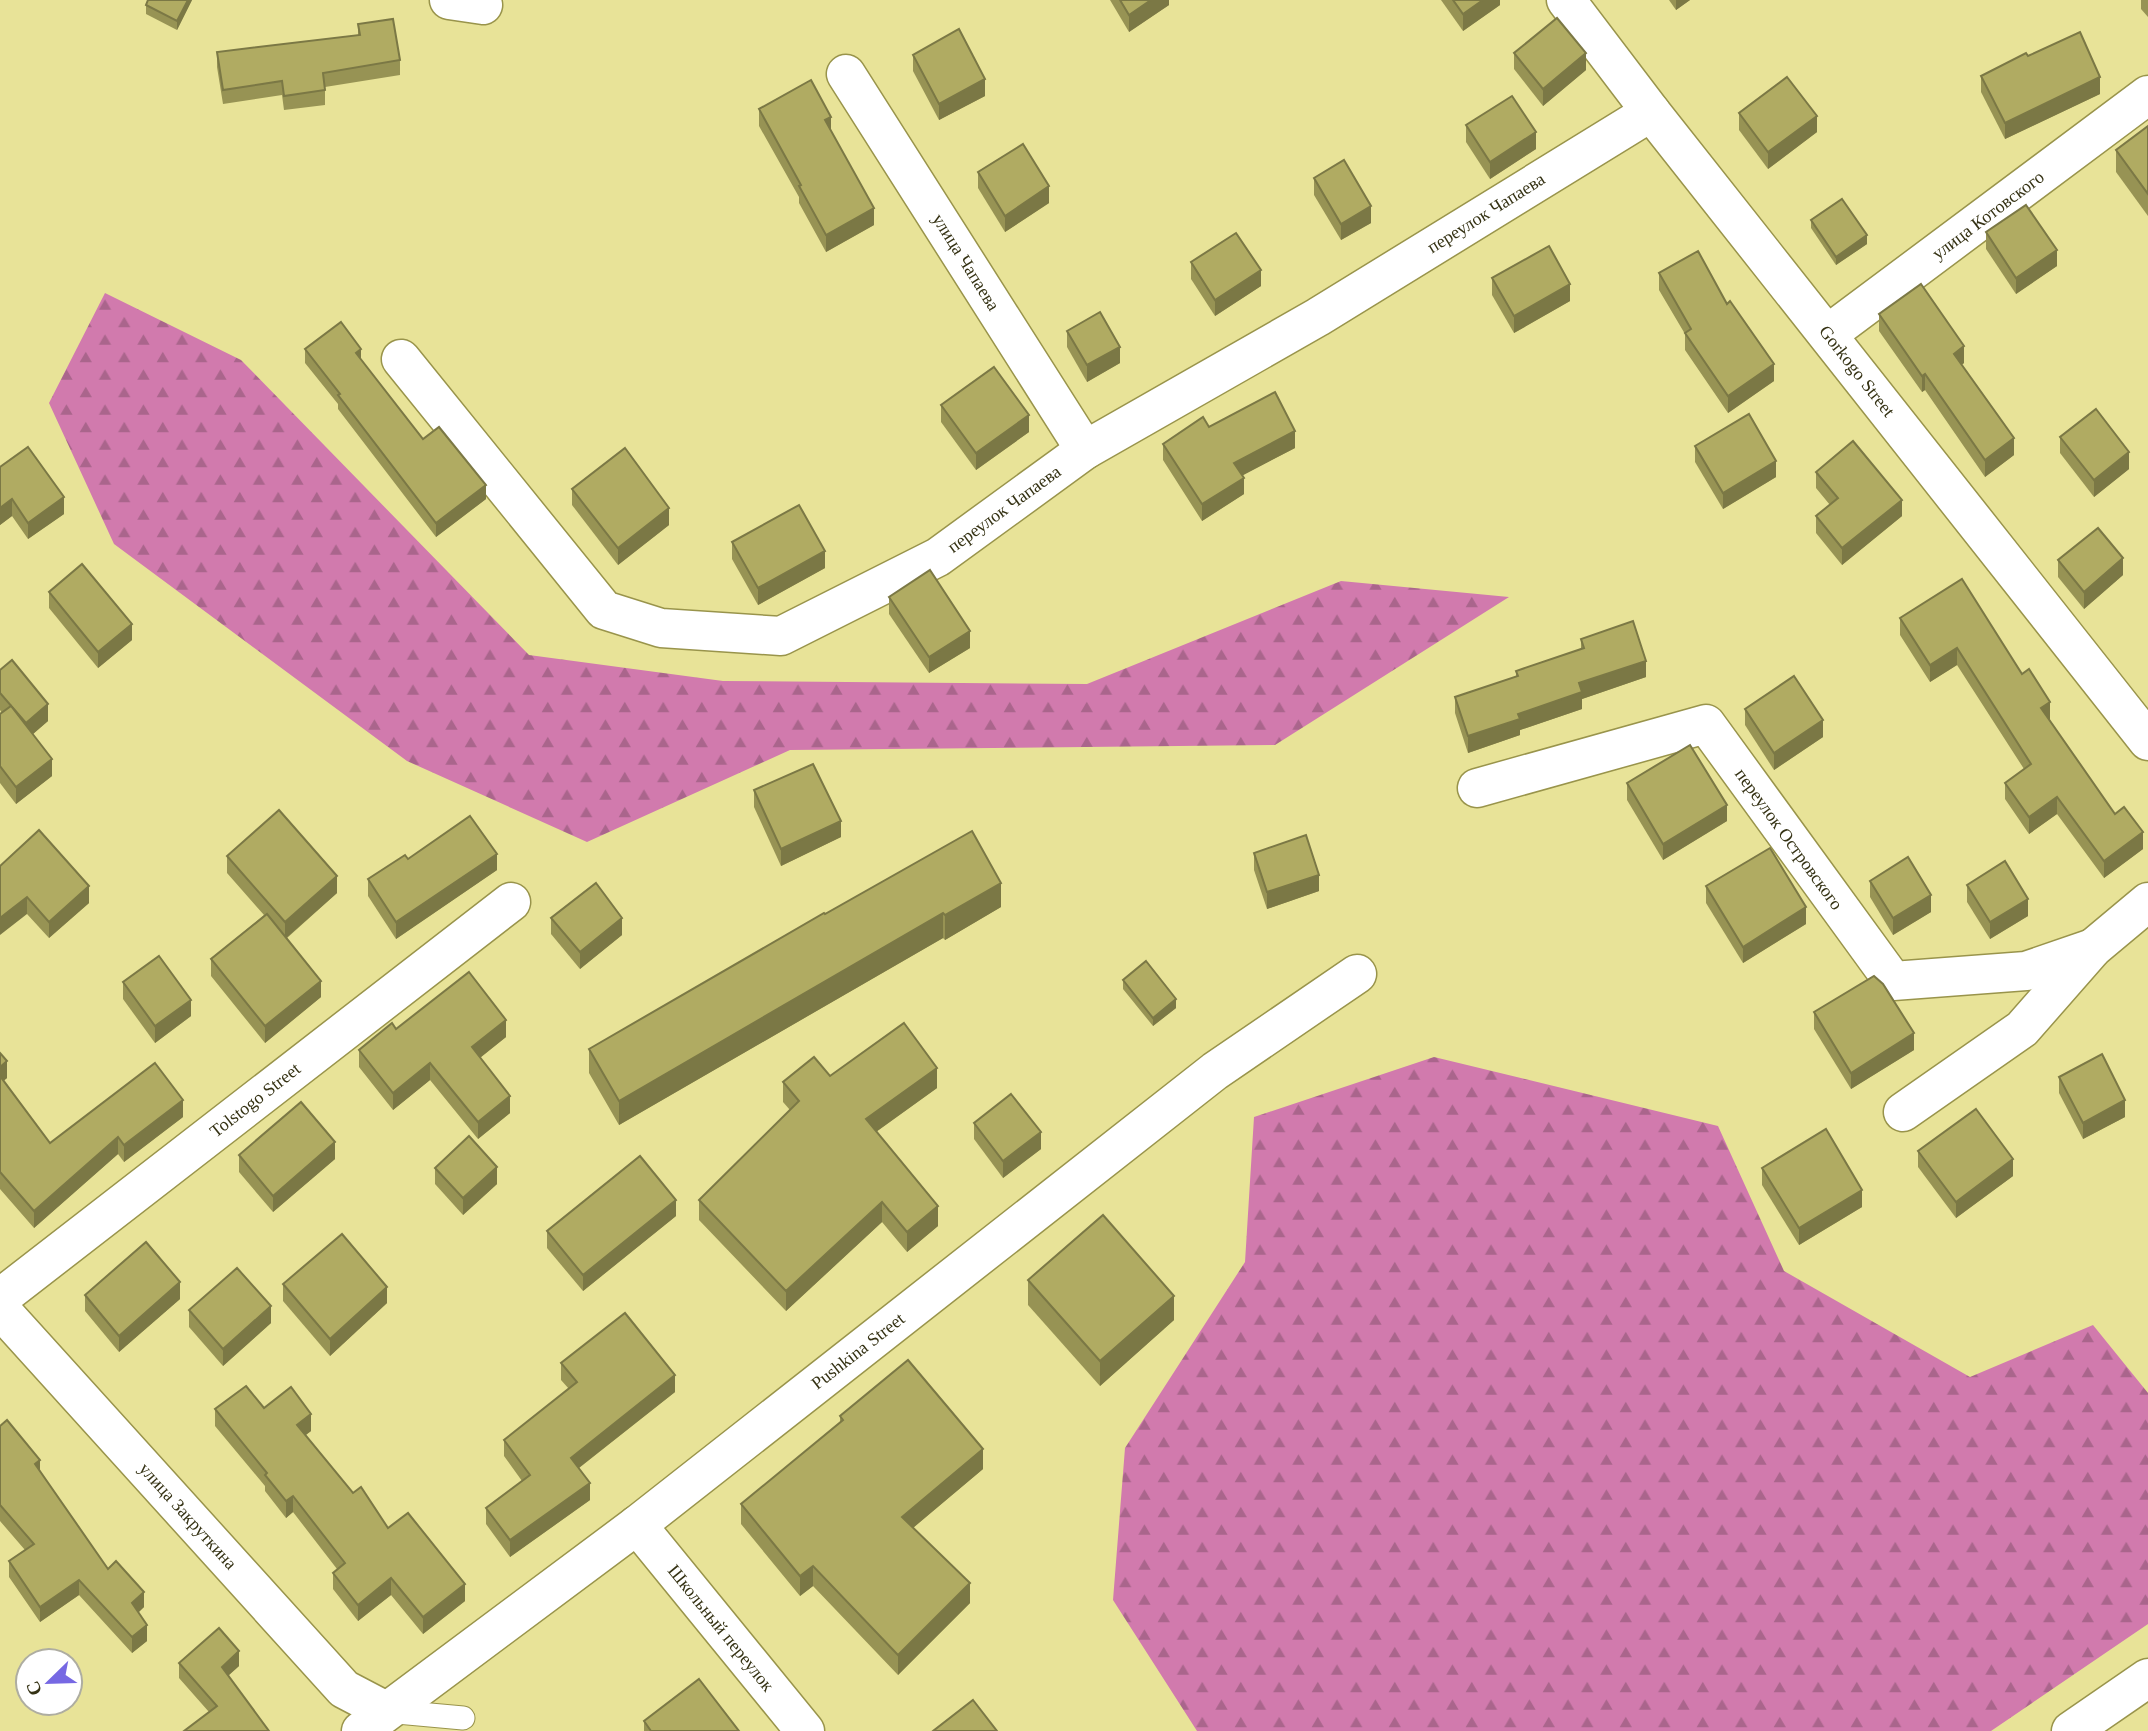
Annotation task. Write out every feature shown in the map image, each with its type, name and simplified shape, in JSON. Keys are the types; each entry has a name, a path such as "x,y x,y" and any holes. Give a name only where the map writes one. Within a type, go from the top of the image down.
{"street":[{"name":"Gorkogo Street","path":"1566,0 1651,112 2148,741"},
{"name":"улица Чапаева","path":"846,74 1085,450"},
{"name":"улица Котовского","path":"1828,334 2148,96"},
{"name":"переулок Чапаева","path":"401,359 604,610 661,628 781,636 938,557 1085,450 1318,317 1651,112"},
{"name":"переулок Островского","path":"1477,788 1706,724 1893,981 2026,971 2093,948"},
{"name":"Tolstogo Street","path":"0,1298 511,902"},
{"path":"1903,1112 2022,1029 2093,948 2148,902"},
{"name":"Pushkina Street","path":"383,1724 1215,1071 1357,974"},
{"name":"улица Закруткина","path":"0,1308 344,1689 383,1724"},
{"name":"Школьный переулок","path":"637,1525 805,1731"},
{"path":"2071,1731 2148,1678"}],"lane":[{"path":"383,1724 463,1718"}],"green space":[{"path":"105,293 241,360 529,655 723,681 1087,684 1341,581 1509,597 1275,745 790,750 587,842 407,761 114,544 49,403"},
{"path":"1434,1057 1718,1126 1784,1271 1970,1377 2093,1325 2148,1393 2148,1624 1991,1731 1197,1731 1113,1600 1125,1448 1245,1262 1254,1117"}],"building":[{"path":"148,0 188,0 177,21 146,5"},
{"path":"1120,0 1151,0 1129,15"},
{"path":"1453,0 1483,0 1463,14"},
{"path":"1557,18 1586,53 1543,89 1514,53"},
{"path":"393,19 400,60 323,73 325,90 284,96 282,81 223,90 217,52 360,35 358,24"},
{"path":"959,29 985,79 939,104 913,55"},
{"path":"2080,32 2100,77 2005,123 1981,76 2026,53 2028,56"},
{"path":"1787,77 1817,116 1768,152 1739,113"},
{"path":"811,80 831,117 825,120 874,208 826,235 759,109"},
{"path":"1512,96 1536,132 1490,162 1466,125"},
{"path":"2148,126 2148,194 2116,150"},
{"path":"1023,144 1049,186 1005,216 978,172"},
{"path":"1344,160 1371,206 1341,224 1314,178"},
{"path":"1842,199 1867,235 1836,257 1811,220"},
{"path":"2026,205 2057,250 2016,278 1986,232"},
{"path":"1236,233 1261,270 1215,300 1191,262"},
{"path":"1549,246 1570,284 1514,316 1492,278"},
{"path":"1698,251 1727,304 1730,301 1774,364 1728,396 1685,333 1691,329 1659,273"},
{"path":"1921,284 1964,346 1954,354 2014,438 1985,460 1879,314"},
{"path":"1100,312 1120,347 1087,365 1067,331"},
{"path":"341,322 361,349 356,353 423,439 439,427 486,485 436,523 305,349"},
{"path":"994,367 1029,415 976,453 941,405"},
{"path":"1275,392 1295,431 1234,463 1244,478 1202,504 1163,444 1203,417 1209,427"},
{"path":"2096,409 2129,452 2094,480 2060,437"},
{"path":"1749,414 1776,461 1723,493 1695,446"},
{"path":"1853,441 1902,500 1842,548 1816,516 1838,498 1816,472"},
{"path":"28,447 64,497 28,523 12,499 0,508 0,467"},
{"path":"625,448 669,508 618,548 572,489"},
{"path":"799,505 825,551 758,588 732,542"},
{"path":"2098,528 2123,558 2084,592 2058,560"},
{"path":"82,564 132,624 98,652 49,592"},
{"path":"930,570 970,631 929,657 889,597"},
{"path":"1962,579 2022,674 2029,669 2050,702 2041,708 2115,814 2124,807 2143,832 2104,861 2057,797 2029,817 2005,783 2031,764 1957,648 1930,665 1900,618"},
{"path":"1633,621 1646,661 1579,683 1582,692 1518,714 1520,719 1468,736 1455,697 1518,676 1516,671 1584,648 1581,639"},
{"path":"12,660 48,704 26,723 0,693 0,670"},
{"path":"1794,676 1823,720 1774,753 1745,709"},
{"path":"11,706 52,759 16,787 0,766 0,714"},
{"path":"1690,745 1727,805 1663,844 1627,783"},
{"path":"813,764 841,821 781,849 754,790"},
{"path":"279,810 337,876 285,922 227,856"},
{"path":"470,816 497,854 396,922 368,879 405,855 408,859"},
{"path":"39,830 89,886 49,922 27,897 0,918 0,866"},
{"path":"972,831 1001,883 945,915 943,913 619,1101 589,1049"},
{"path":"1306,835 1319,875 1267,892 1254,853"},
{"path":"1770,848 1806,907 1743,947 1706,886"},
{"path":"1908,857 1931,895 1893,918 1870,881"},
{"path":"2005,861 2028,899 1990,922 1967,885"},
{"path":"596,883 622,918 580,952 551,918"},
{"path":"267,914 321,981 265,1026 211,959"},
{"path":"159,956 191,1000 155,1026 123,982"},
{"path":"1146,961 1176,999 1153,1018 1123,980"},
{"path":"469,972 506,1020 472,1047 510,1096 478,1122 430,1063 393,1093 359,1050 392,1023 396,1029"},
{"path":"1874,976 1883,984 1914,1033 1851,1073 1814,1012"},
{"path":"904,1023 937,1068 866,1119 938,1206 907,1232 882,1202 786,1291 699,1200 799,1101 783,1082 814,1057 830,1076"},
{"path":"0,1053 7,1061 0,1067"},
{"path":"2102,1054 2125,1100 2083,1123 2059,1077"},
{"path":"155,1063 183,1100 124,1145 118,1137 34,1211 0,1172 0,1076 50,1143"},
{"path":"1011,1094 1041,1132 1003,1161 974,1123"},
{"path":"301,1102 335,1142 273,1196 239,1155"},
{"path":"1976,1109 2013,1159 1956,1202 1918,1151"},
{"path":"1826,1129 1862,1190 1799,1228 1762,1168"},
{"path":"469,1136 497,1167 463,1198 435,1168"},
{"path":"640,1156 676,1200 583,1275 547,1231"},
{"path":"1103,1215 1174,1296 1100,1361 1028,1280"},
{"path":"342,1234 387,1287 330,1339 283,1284"},
{"path":"146,1242 180,1282 119,1336 85,1295"},
{"path":"237,1268 271,1306 223,1349 189,1310"},
{"path":"625,1313 675,1375 571,1458 590,1483 510,1540 486,1508 530,1475 504,1440 577,1382 561,1363"},
{"path":"908,1360 983,1449 902,1517 970,1583 898,1655 813,1566 800,1576 741,1504 843,1420 840,1416"},
{"path":"246,1386 264,1408 291,1387 311,1414 297,1425 353,1493 361,1487 388,1528 408,1513 465,1584 423,1617 391,1578 358,1605 333,1573 345,1563 293,1496 286,1501 215,1409"},
{"path":"7,1420 40,1460 35,1464 108,1569 116,1561 144,1592 132,1603 147,1625 132,1637 79,1580 40,1607 9,1561 34,1544 0,1505 0,1426"},
{"path":"219,1628 239,1651 222,1667 269,1731 184,1731 217,1706 179,1663"},
{"path":"699,1679 739,1731 651,1731 644,1721"},
{"path":"973,1700 997,1731 933,1731"}]}
